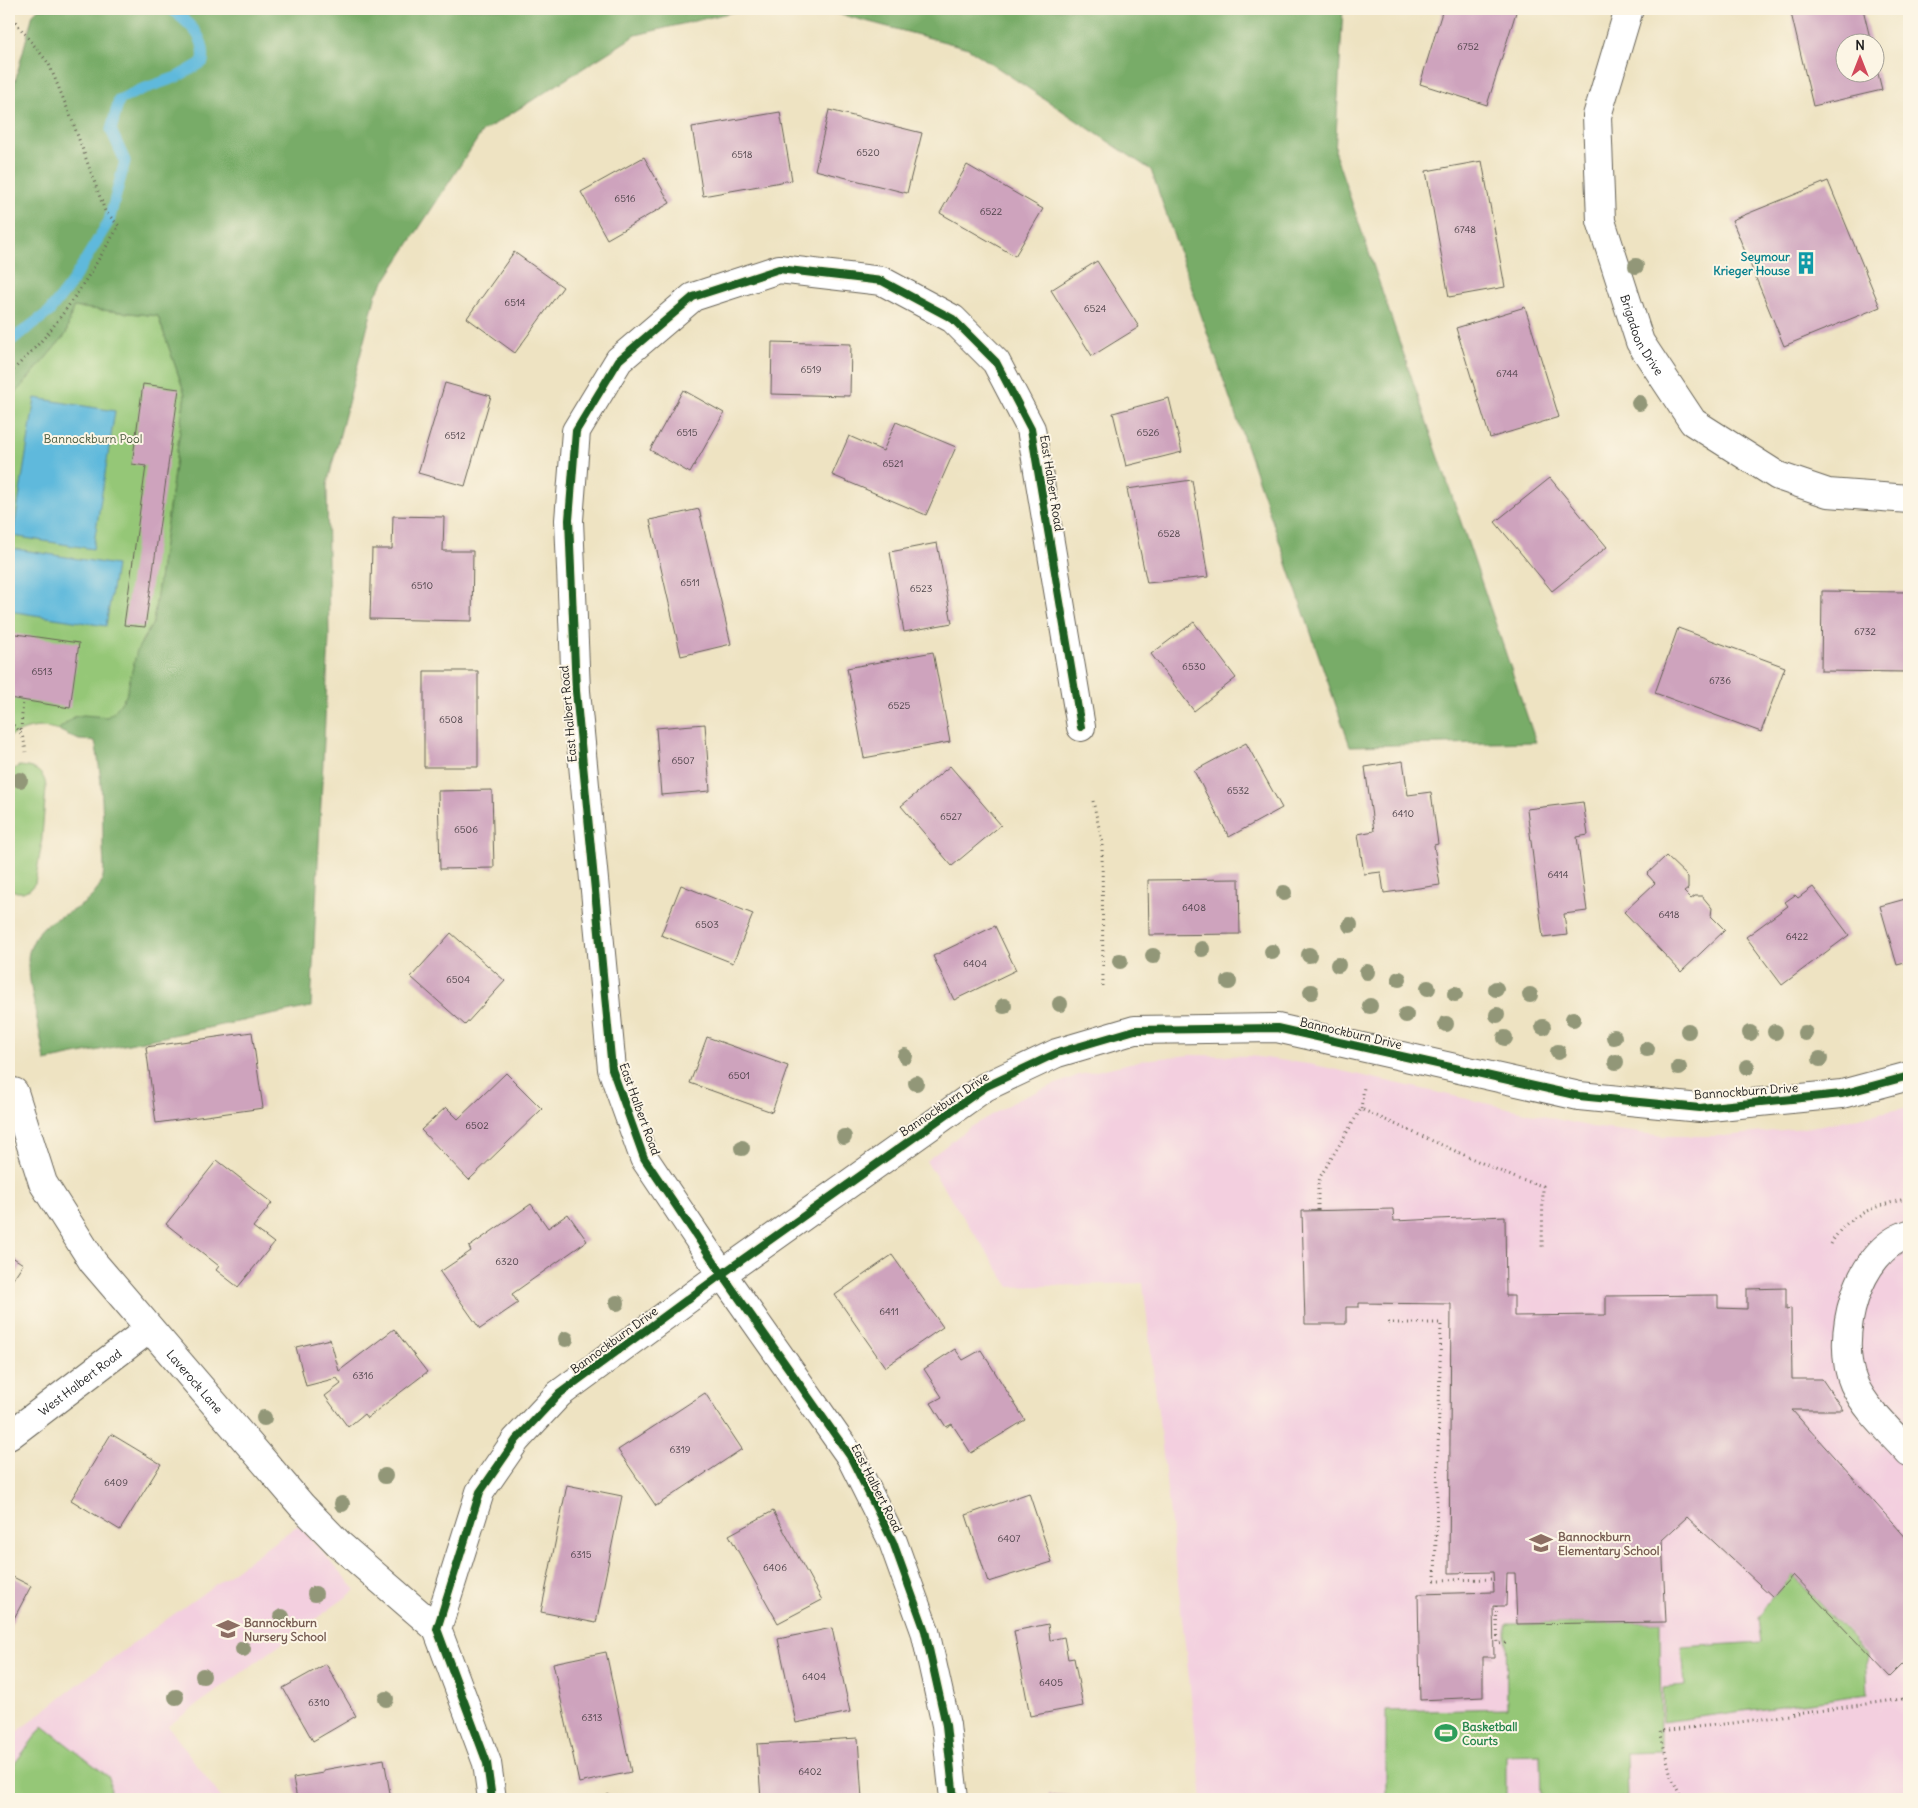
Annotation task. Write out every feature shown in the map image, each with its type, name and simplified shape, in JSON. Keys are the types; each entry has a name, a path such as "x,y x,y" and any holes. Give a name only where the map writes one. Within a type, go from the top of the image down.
{"street":[{"name":"Brigadoon Drive","path":"1630,9 1597,116 1600,222 1640,342 1693,422 1778,476 1828,493 1909,499"},
{"name":"East Halbert Road","path":"954,1799 946,1725 925,1631 893,1542 850,1456 722,1274 644,1158 612,1069 576,691 569,520 576,431 619,360 693,297 779,269 882,281 953,319 996,362 1031,429 1081,727"},
{"name":"Bannockburn Drive","path":"438,1629 480,1492 516,1440 559,1394 722,1274 985,1087 1056,1053 1135,1030 1277,1028 1579,1096 1700,1108 1842,1094 1909,1076"},
{"name":"Laverock Lane","path":"14,1092 43,1183 92,1262 321,1526 340,1545 438,1629"},
{"path":"1909,1234 1891,1243 1866,1270 1857,1288 1852,1306 1848,1349 1849,1368 1860,1394 1868,1407 1909,1452"},
{"name":"West Halbert Road","path":"9,1436 149,1329"},
{"path":"438,1629 487,1763 492,1799"}],"path":[{"path":"9,14 49,64 72,120 105,211 119,226 58,321 37,346 9,374"},
{"path":"23,700 21,731 26,752"},
{"path":"9,723 21,731"},
{"path":"1093,801 1102,841 1103,986"},
{"path":"1318,1210 1318,1185 1320,1177 1361,1110 1364,1087"},
{"path":"1361,1110 1518,1179 1543,1186 1542,1249"},
{"path":"1831,1244 1843,1225 1860,1214 1909,1198"},
{"path":"1388,1323 1441,1323 1435,1580 1494,1580"},
{"path":"1496,1606 1498,1644 1506,1643"},
{"path":"1682,1799 1671,1776 1660,1731 1733,1723 1902,1699 1909,1696"}],"shaded area":[{"name":"Bannockburn Elementary School","path":"1190,1055 1251,1056 1315,1065 1592,1127 1664,1136 1725,1136 1812,1127 1909,1107 1909,1799 1203,1799 1143,1283 1010,1287 926,1161 970,1127 1021,1098 1079,1075 1143,1060"},
{"name":"Bannockburn Nursery School","path":"298,1525 356,1590 168,1726 222,1799 9,1799 9,1738 99,1668"}],"green space":[{"path":"38,9 745,9 636,35 482,132 376,294 327,485 329,638 311,1007 45,1061 31,988 29,952 33,941 44,926 74,910 93,895 102,881 104,870 102,793 95,741 79,740 58,730 74,717 83,715 107,717 114,712 126,696 137,650 153,623 185,394 158,316 73,307 66,334 9,401 9,104 33,14"},
{"path":"820,9 1343,9 1335,153 1536,742 1350,746 1151,170 968,48"},
{"name":"Bannockburn Pool","path":"72,307 158,316 185,394 153,623 142,640 130,684 122,704 116,712 108,717 78,717 58,730 39,727 21,731 9,737 9,401 66,334"},
{"path":"19,766 29,767 38,771 45,782 46,788 41,848 35,883 30,889 23,892 9,889 9,772"},
{"path":"1793,1575 1866,1654 1868,1694 1663,1722 1663,1688 1685,1686 1682,1647 1761,1642 1758,1618 1773,1597"},
{"path":"1660,1622 1661,1751 1627,1752 1628,1799 1541,1799 1540,1754 1506,1755 1506,1799 1386,1799 1386,1711 1507,1708 1506,1624"},
{"path":"43,1726 109,1777 112,1799 9,1799 9,1771"}],"water":[{"path":"35,398 115,411 93,549 13,536"},
{"path":"10,548 116,565 106,626 9,611"}],"building":[{"path":"1443,9 1517,9 1487,105 1420,84"},
{"path":"1790,9 1863,9 1869,32 1836,32 1836,82 1880,82 1882,90 1813,106"},
{"path":"829,110 922,133 907,193 815,170"},
{"path":"780,112 792,180 703,196 692,127"},
{"path":"644,157 670,203 607,239 581,192"},
{"path":"1482,161 1505,287 1449,297 1426,171"},
{"path":"967,165 1043,209 1015,256 940,213"},
{"name":"Seymour Krieger House","path":"1828,181 1880,307 1784,346 1732,220"},
{"path":"514,252 563,287 515,353 467,318"},
{"path":"1097,261 1139,327 1092,356 1051,290"},
{"path":"1525,307 1559,417 1490,438 1456,328"},
{"path":"772,342 851,344 850,396 771,394"},
{"path":"445,383 491,396 465,486 418,473"},
{"path":"143,384 179,389 145,627 124,625 146,466 132,464"},
{"path":"683,390 724,413 690,473 650,450"},
{"path":"1169,398 1182,452 1126,466 1113,413"},
{"path":"896,422 956,447 926,515 832,475 849,436 883,451"},
{"path":"1550,478 1607,547 1552,591 1495,522"},
{"path":"1192,480 1208,577 1147,583 1127,489"},
{"path":"699,509 731,644 681,656 650,520"},
{"path":"393,516 444,517 443,551 473,551 472,621 370,619 372,549 392,549"},
{"path":"937,543 952,623 904,632 890,552"},
{"path":"1822,591 1909,592 1909,672 1821,671"},
{"path":"1194,622 1236,678 1194,711 1151,654"},
{"path":"1678,628 1785,667 1761,732 1655,693"},
{"path":"9,633 79,643 70,708 9,698"},
{"path":"933,652 950,742 864,758 847,668"},
{"path":"424,671 478,671 478,767 424,767"},
{"path":"705,724 710,791 661,795 656,728"},
{"path":"1246,743 1282,808 1229,837 1194,771"},
{"path":"1403,761 1408,795 1431,792 1438,844 1434,845 1440,885 1384,893 1381,872 1364,874 1358,834 1374,831 1365,767"},
{"path":"950,766 1001,825 952,866 901,806"},
{"path":"492,790 494,868 440,869 438,791"},
{"path":"1583,802 1588,835 1577,837 1587,911 1564,914 1567,935 1543,938 1527,809"},
{"path":"1666,856 1688,877 1688,889 1684,892 1691,899 1695,896 1702,896 1712,908 1711,916 1725,930 1681,972 1624,912 1655,883 1647,874"},
{"path":"1239,879 1240,934 1149,935 1148,880"},
{"path":"681,885 753,914 733,963 661,935"},
{"path":"1813,887 1849,935 1782,985 1746,937 1788,906 1785,902 1795,895 1798,898"},
{"path":"1909,898 1909,962 1897,965 1880,906"},
{"path":"995,926 1016,970 954,1000 933,956"},
{"path":"451,933 505,981 465,1025 411,977"},
{"path":"252,1032 263,1108 156,1123 146,1047"},
{"path":"707,1037 788,1066 772,1112 690,1083"},
{"path":"506,1073 542,1109 469,1180 421,1130 446,1107 458,1119"},
{"path":"217,1160 272,1203 253,1227 274,1243 238,1287 216,1270 219,1266 166,1224"},
{"path":"531,1204 548,1228 568,1214 587,1241 512,1294 518,1303 480,1329 440,1272 471,1251 469,1247"},
{"path":"1393,1209 1394,1221 1505,1216 1506,1296 1514,1296 1514,1316 1606,1315 1606,1296 1718,1295 1718,1308 1747,1309 1747,1289 1786,1288 1786,1309 1791,1308 1792,1379 1822,1379 1843,1410 1792,1410 1909,1541 1909,1658 1890,1677 1793,1575 1773,1597 1687,1517 1662,1540 1666,1622 1517,1624 1515,1573 1507,1573 1506,1606 1493,1606 1494,1657 1483,1657 1483,1697 1420,1700 1418,1594 1494,1592 1493,1572 1449,1573 1451,1304 1359,1303 1359,1307 1346,1307 1346,1324 1305,1324 1302,1211"},
{"path":"9,1255 23,1264 9,1285"},
{"path":"892,1255 943,1327 885,1367 835,1295"},
{"path":"394,1329 427,1372 367,1418 364,1414 348,1427 325,1396 341,1384 337,1378 306,1386 296,1347 330,1339 339,1371"},
{"path":"955,1349 963,1360 981,1350 1025,1420 971,1453 952,1424 946,1427 931,1403 942,1397 924,1369"},
{"path":"705,1393 742,1449 656,1506 618,1450"},
{"path":"111,1434 161,1464 120,1530 71,1500"},
{"path":"567,1485 622,1496 596,1623 541,1612"},
{"path":"1029,1493 1052,1562 988,1582 966,1515"},
{"path":"773,1511 822,1600 778,1623 729,1535"},
{"path":"9,1575 31,1586 9,1628"},
{"path":"1048,1624 1050,1640 1064,1637 1068,1659 1074,1658 1083,1706 1030,1716 1014,1631"},
{"path":"832,1628 850,1712 796,1723 778,1639"},
{"path":"606,1652 631,1772 579,1783 553,1663"},
{"path":"326,1664 356,1716 313,1741 283,1688"},
{"path":"858,1738 862,1799 761,1799 757,1744"},
{"path":"384,1759 391,1799 297,1799 293,1778 323,1773 323,1770"},
{"path":"608,1794 614,1799 603,1799"},
{"path":"1049,1794 1100,1797 1100,1799 1048,1799"}],"waterway":[{"path":"9,342 49,312 70,285 109,221 125,161 111,130 119,100 140,90 177,77 203,62 204,53 202,45 195,31 171,9"}],"cycle path":[{"path":"954,1799 946,1725 925,1631 893,1542 850,1456 722,1274 644,1158 612,1069 576,691 569,520 576,431 619,360 693,297 779,269 882,281 953,319 996,362 1031,429 1081,727"},
{"path":"492,1799 487,1763 437,1629 480,1492 516,1440 559,1394 722,1274 985,1087 1057,1053 1135,1030 1277,1028 1579,1096 1700,1108 1842,1094 1909,1076"}],"place":[{"name":"Seymour Krieger House","path":"1806,263"},
{"name":"Bannockburn Elementary School","path":"1541,1543"},
{"name":"Bannockburn Nursery School","path":"228,1629"},
{"name":"Basketball Courts","path":"1446,1733"}]}
